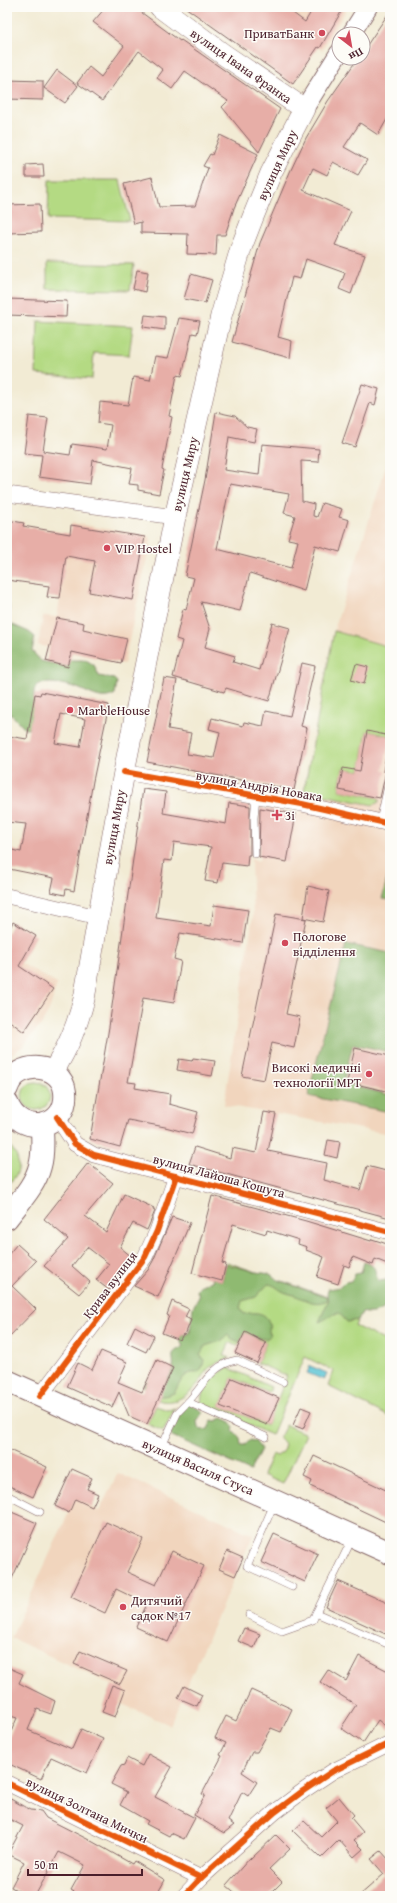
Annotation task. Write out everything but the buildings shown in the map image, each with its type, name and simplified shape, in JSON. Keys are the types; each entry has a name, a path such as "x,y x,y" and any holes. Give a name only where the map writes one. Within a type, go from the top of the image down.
{"main road":[{"name":"вулиця Івана Франка","path":"160,7 224,54 304,109"},
{"name":"вулиця Миру","path":"53,1072 66,1050 76,1028 84,999 124,772 175,517 221,316 241,248 271,173 304,109"},
{"path":"7,1088 14,1076 21,1070 31,1067 40,1067 53,1072 63,1083 65,1092 65,1101 50,1121 42,1147 38,1174 29,1190 7,1218"},
{"path":"7,1103 10,1111 16,1118 24,1123 33,1126 50,1121"},
{"name":"вулиця Василя Стуса","path":"7,1381 390,1553"}],"street":[{"path":"356,26 368,7"},
{"name":"вулиця Миру","path":"304,109 331,66"},
{"path":"7,494 175,517"},
{"name":"вулиця Андрія Новака","path":"124,772 302,804 385,822"},
{"path":"7,896 98,917"},
{"name":"вулиця Лайоша Кошута","path":"50,1121 75,1144 94,1154 390,1232"},
{"name":"Крива вулиця","path":"40,1396 145,1257 157,1231 176,1176"},
{"path":"184,1896 201,1878 275,1812 303,1791 333,1771 390,1743"},
{"name":"вулиця Золтана Мички","path":"7,1783 201,1878"}],"lane":[{"path":"385,822 390,777"},
{"path":"255,854 254,818 256,796"},
{"path":"160,1450 178,1412 214,1370 237,1360 283,1382"},
{"path":"188,1402 266,1437"},
{"path":"7,1495 40,1512"},
{"path":"275,1502 247,1566 292,1587"},
{"path":"313,1620 353,1537"},
{"path":"316,1612 390,1645"},
{"path":"249,1615 282,1631 313,1620 329,1618"}],"shaded area":[{"path":"271,7 348,7 337,26 331,26 331,35 322,50 298,35"},
{"path":"390,454 390,1056 355,1048 347,1082 390,1092 390,1134 224,1105 253,916 251,859 259,861 260,857 287,862 296,814 300,815 335,627"},
{"path":"72,523 149,536 151,539 124,664 38,645 43,616 57,617"},
{"path":"7,955 57,984 49,1011 41,1025 22,1047 7,1057"},
{"name":"Дитячий садок №17","path":"118,1473 253,1535 170,1725 117,1702 112,1685 11,1638 75,1499 99,1511"}],"green space":[{"path":"49,180 120,180 130,221 48,219"},
{"path":"47,263 134,265 130,290 47,289"},
{"path":"38,321 133,326 129,355 94,353 92,379 36,374"},
{"path":"7,604 9,605 9,619 11,624 29,632 35,637 32,651 41,661 68,667 70,660 86,660 94,665 99,676 114,679 117,682 115,694 100,697 70,686 45,683 37,685 34,691 33,728 25,729 11,714 7,714"},
{"path":"334,631 390,647 390,736 367,731 360,771 343,768 339,790 379,798 379,802 373,805 304,791"},
{"path":"390,866 390,900 382,899"},
{"path":"346,944 390,953 390,1052 353,1044 343,1083 390,1095 390,1112 308,1096"},
{"path":"36,1082 46,1086 50,1096 46,1106 36,1110 26,1106 22,1096 26,1086"},
{"path":"7,1144 15,1152 18,1159 18,1170 7,1187"},
{"path":"227,1262 322,1295 362,1312 355,1326 390,1343 390,1417 328,1386 334,1371 305,1357 272,1435 202,1405 202,1393 208,1382 223,1370 229,1368 271,1387 269,1393 232,1378 220,1406 267,1425 287,1376 257,1363 266,1343 245,1333 238,1346 230,1342 224,1355 230,1358 212,1365 188,1394 177,1400 158,1400 213,1278 222,1281"},
{"path":"364,1262 374,1268 379,1281 386,1280 390,1275 390,1301 388,1306 382,1310 372,1313 362,1312 358,1320 347,1322 339,1313 319,1322 329,1299 316,1303 307,1301 268,1284 256,1297 242,1301 240,1308 244,1314 259,1313 265,1316 269,1323 270,1336 266,1339 257,1338 245,1333 240,1342 232,1339 228,1335 221,1341 205,1346 200,1355 204,1360 202,1369 197,1373 188,1374 185,1376 174,1393 165,1396 157,1396 149,1393 143,1386 146,1381 153,1380 166,1383 173,1370 173,1354 178,1349 183,1347 180,1340 183,1334 185,1335 190,1333 193,1307 199,1297 197,1291 201,1285 212,1281 213,1278 222,1281 226,1264 270,1274 278,1280 328,1298 328,1289 340,1287 345,1282 351,1281 355,1274 361,1273"},
{"path":"188,1402 203,1412 197,1421 198,1427 202,1430 208,1429 212,1420 216,1421 222,1418 229,1421 234,1427 233,1430 240,1438 241,1445 245,1445 249,1440 255,1441 261,1449 250,1471 170,1435"},
{"path":"156,1406 168,1410 175,1408 163,1431 147,1424"},
{"path":"286,1425 306,1434 283,1484 263,1475 272,1454 277,1456 283,1452 285,1444 279,1439"}],"water":[{"path":"310,1366 327,1373 324,1380 307,1373"}],"cycle path":[{"path":"124,772 302,804 390,824"},
{"path":"57,1117 75,1144 94,1155 390,1232"},
{"path":"40,1396 145,1257 157,1231 176,1176"},
{"path":"184,1896 201,1878 275,1812 303,1791 333,1771 390,1743"},
{"path":"7,1783 201,1878"}],"place":[{"name":"ПриватБанк","path":"322,33"},
{"name":"VIP Hostel","path":"107,548"},
{"name":"MarbleHouse","path":"70,710"},
{"name":"3і","path":"277,815"},
{"name":"Пологове відділення","path":"285,943"},
{"name":"Високі медичні технології МРТ","path":"369,1074"},
{"name":"Дитячий садок №17","path":"123,1607"}]}
